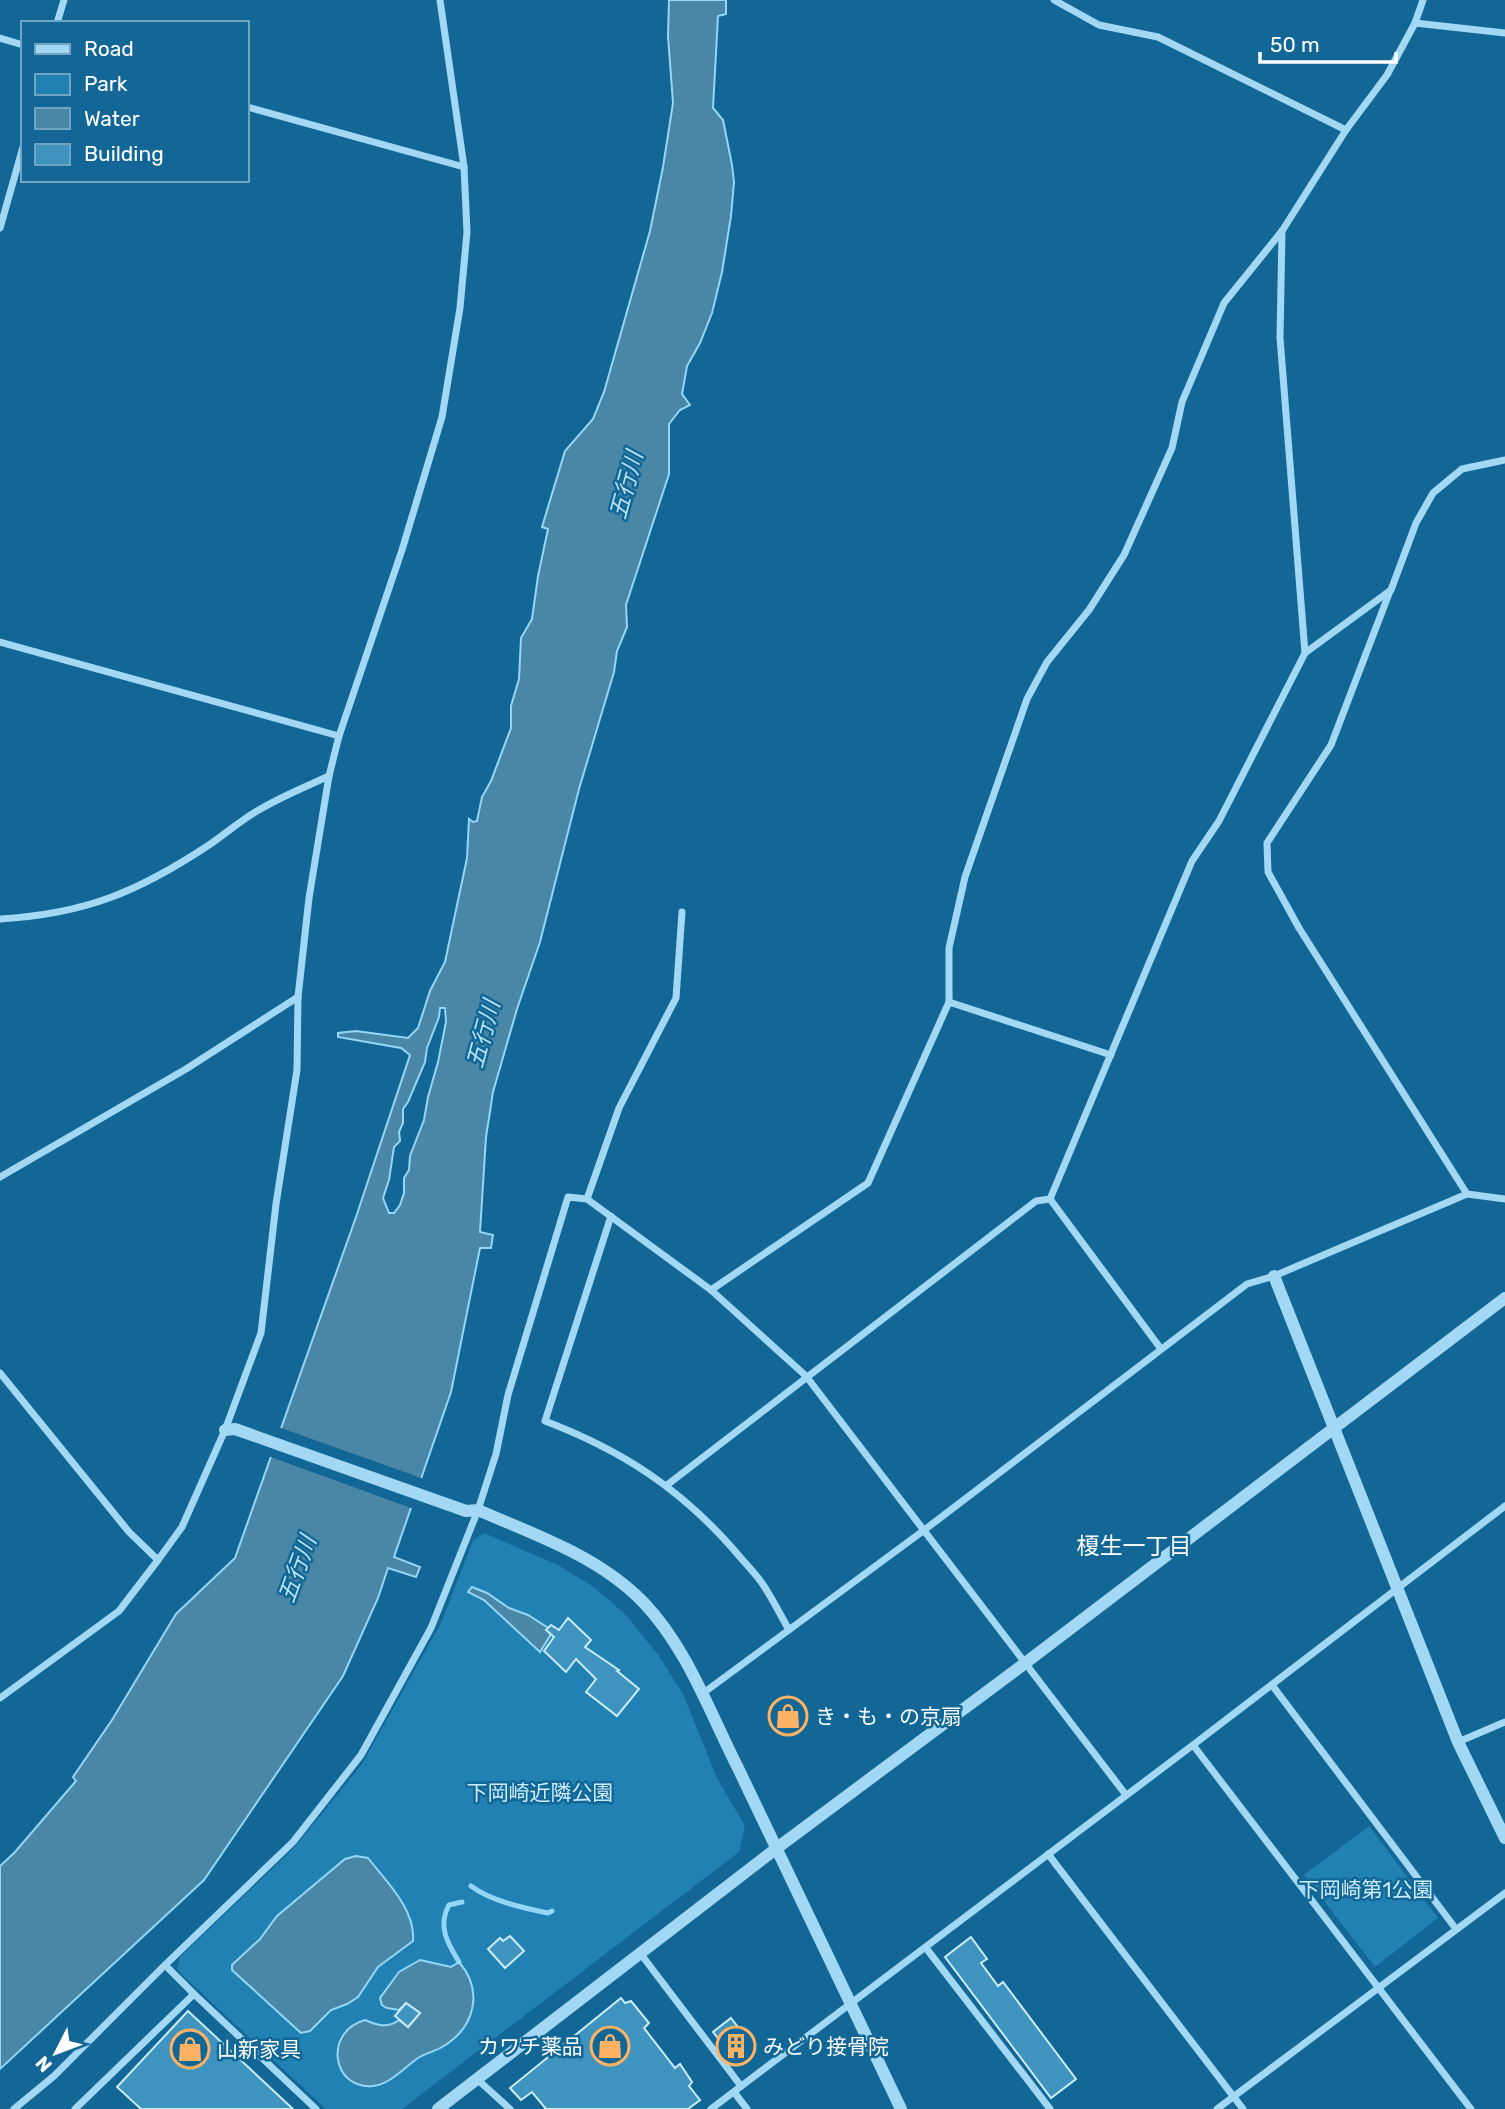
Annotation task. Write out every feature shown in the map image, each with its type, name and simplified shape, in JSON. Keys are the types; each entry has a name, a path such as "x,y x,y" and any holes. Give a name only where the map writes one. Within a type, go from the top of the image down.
{"street":[{"path":"58,21 64,0"},
{"path":"0,1698 119,1611 182,1527 230,1429 261,1333 276,1204 297,1070 298,997 309,898 329,776 442,417 460,308 467,232 464,167 440,0"},
{"path":"1054,0 1099,25 1158,37 1346,130"},
{"path":"711,1290 868,1183 948,1002 949,948 965,877 1027,699 1047,662 1090,610 1124,555 1172,448 1182,402 1224,303 1282,231 1346,130 1387,75 1415,23 1423,0"},
{"path":"1415,23 1505,33"},
{"path":"0,38 21,43"},
{"path":"248,107 464,167"},
{"path":"0,228 21,153"},
{"path":"1282,231 1280,338 1305,653"},
{"path":"1466,1194 1299,928 1268,872 1267,843 1331,745 1416,523 1433,493 1462,469 1505,460"},
{"path":"1050,1199 1192,861 1219,821 1305,653 1391,590"},
{"path":"0,642 340,737"},
{"path":"0,919 37,917 88,907 137,888 207,846 258,810 329,776"},
{"path":"587,1199 619,1108 676,998 682,912"},
{"path":"0,1177 186,1069 298,997"},
{"path":"948,1002 1111,1055"},
{"path":"702,1695 923,1531 1247,1284 1274,1276 1466,1194 1505,1199"},
{"path":"14,2109 54,2076 293,1842 361,1755 431,1628 472,1510 496,1454 508,1395 568,1197 587,1199 711,1290 806,1376 1126,1795"},
{"path":"1050,1199 1161,1349"},
{"path":"667,1485 1036,1201 1050,1199"},
{"path":"611,1216 545,1421 587,1437 645,1469 667,1485 708,1521 762,1583 789,1630"},
{"path":"1274,1276 1458,1742 1505,1839"},
{"path":"438,2109 777,1848 1505,1298"},
{"path":"0,1373 129,1532 158,1560"},
{"path":"230,1429 472,1510 577,1553 621,1582 645,1604 678,1648 702,1695 901,2109"},
{"path":"711,2109 1194,1745 1505,1506"},
{"path":"1272,1685 1456,1929"},
{"path":"1458,1742 1505,1722"},
{"path":"1194,1745 1471,2109"},
{"path":"1048,1854 1243,2109"},
{"path":"1217,2109 1505,1893"},
{"path":"926,1948 1051,2109"},
{"path":"640,1953 741,2086"},
{"path":"165,1965 316,2109"},
{"path":"75,2109 194,1994"},
{"path":"478,2080 510,2109"},
{"path":"734,2092 747,2109"}],"green space":[{"name":"下岡崎近隣公園","path":"484,1533 558,1565 595,1588 627,1616 659,1656 683,1694 717,1778 745,1826 739,1852 402,2109 326,2109 181,1974 177,1969 180,1957 295,1847 362,1764 441,1623 473,1541"},
{"name":"下岡崎第1公園","path":"1369,1826 1438,1918 1375,1967 1304,1875"}],"water":[{"name":"五行川","path":"669,0 726,0 726,14 718,16 713,108 723,120 734,182 722,272 712,313 687,366 682,394 690,405 680,410 669,424 669,474 626,605 627,627 617,651 614,672 579,789 540,942 493,1092 486,1137 480,1232 493,1235 491,1248 480,1248 451,1392 394,1557 420,1567 416,1577 388,1568 378,1598 343,1676 204,1880 0,2069 0,1866 76,1781 73,1777 112,1720 176,1614 235,1558 356,1217 410,1055 401,1048 338,1037 338,1033 356,1031 408,1038 418,1028 430,991 445,962 467,858 469,819 477,821 482,797 511,728 511,706 519,679 521,638 532,619 548,529 542,527 565,451 593,419 604,392 650,231 673,103 668,36","holes":["440,1008 445,1008 446,1022 424,1120 410,1156 400,1205 394,1213 389,1213 383,1198 394,1147 400,1141 403,1109 425,1062"]},
{"path":"472,1587 487,1593 509,1608 528,1615 553,1631 540,1652 484,1600 468,1592"},
{"path":"356,1856 368,1858 398,1896 410,1918 413,1941 378,1967 358,1997 331,2010 310,2031 301,2033 232,1970 232,1965 260,1939 277,1916 345,1859"},
{"path":"420,1960 451,1967 459,1962 472,1985 472,2008 468,2019 453,2039 439,2049 418,2058 397,2075 379,2085 359,2085 341,2070 338,2047 343,2036 352,2026 365,2020 386,2025 399,2020 408,2027 420,2013 406,2003 399,2010 387,2008 382,2005 380,1998 399,1972"}],"pier":[{"path":"278,1427 424,1479 414,1509 268,1456"}],"building":[{"path":"568,1618 591,1640 585,1647 619,1670 617,1671 639,1689 617,1716 586,1692 596,1679 576,1659 566,1672 544,1651 554,1637 546,1630 551,1625 559,1630"},
{"path":"510,1936 524,1951 505,1968 488,1949 500,1938 503,1941"},
{"path":"971,1937 987,1959 981,1963 998,1986 1003,1982 1076,2079 1051,2098 945,1957"},
{"name":"カワチ薬品","path":"621,1998 625,2003 631,2001 649,2023 644,2028 675,2068 680,2064 692,2082 689,2086 700,2100 688,2109 546,2109 532,2092 521,2100 510,2088"},
{"path":"406,2003 420,2013 408,2027 395,2016"},
{"name":"山新家具","path":"188,2011 293,2109 141,2109 117,2087"},
{"name":"みどり接骨院","path":"731,2018 745,2036 742,2040 753,2052 738,2064 713,2032"}],"waterway":[{"path":"471,1886 508,1903 548,1913 552,1911"},
{"path":"459,1962 445,1935 444,1920 449,1905 462,1902"}],"place":[{"name":"き・も・の京扇","path":"788,1716"},
{"name":"カワチ薬品","path":"610,2046"},
{"name":"みどり接骨院","path":"736,2046"},
{"name":"山新家具","path":"190,2049"}],"district":[{"name":"榎生一丁目","path":"1134,1546"}]}
